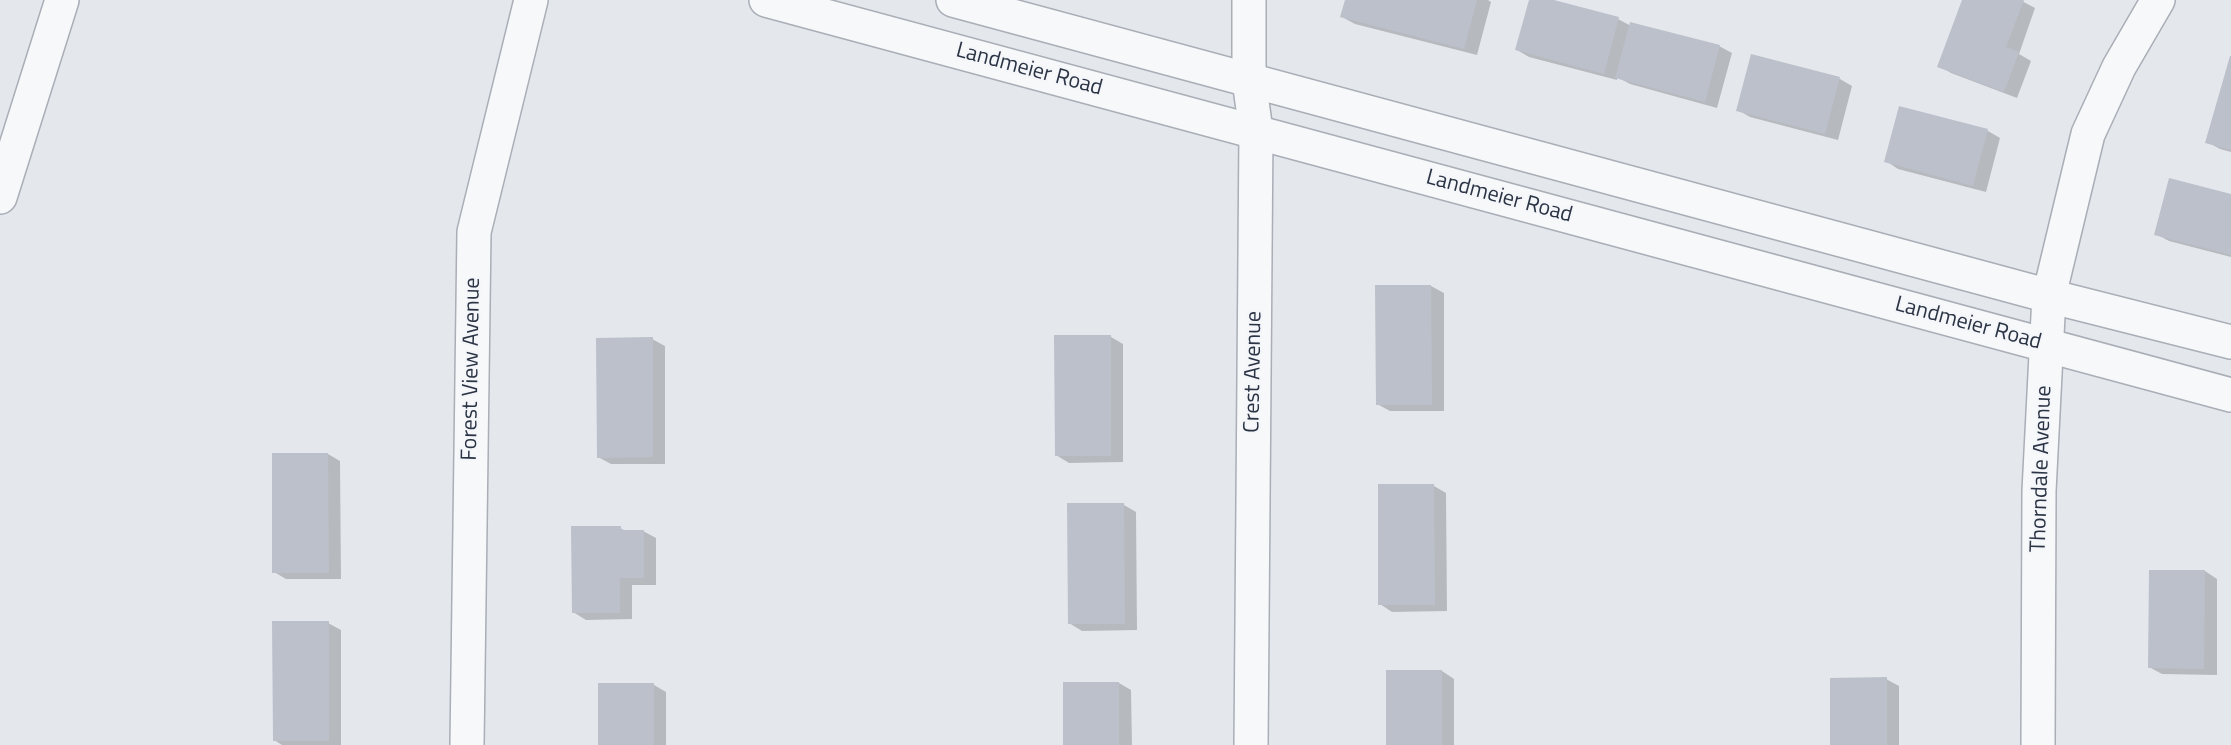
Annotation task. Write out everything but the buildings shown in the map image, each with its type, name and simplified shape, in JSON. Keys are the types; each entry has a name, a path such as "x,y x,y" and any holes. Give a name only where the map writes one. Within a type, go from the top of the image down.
{"street":[{"path":"0,197 62,0"},
{"name":"Forest View Avenue","path":"467,745 474,232 531,0"},
{"name":"Landmeier Road","path":"766,0 2231,395"},
{"path":"953,0 2049,296 2231,342"},
{"name":"Crest Avenue","path":"1249,0 1248,80 1256,131 1251,745"},
{"name":"Thorndale Avenue","path":"2038,745 2039,491 2049,296 2088,134 2119,68 2158,0"}]}
